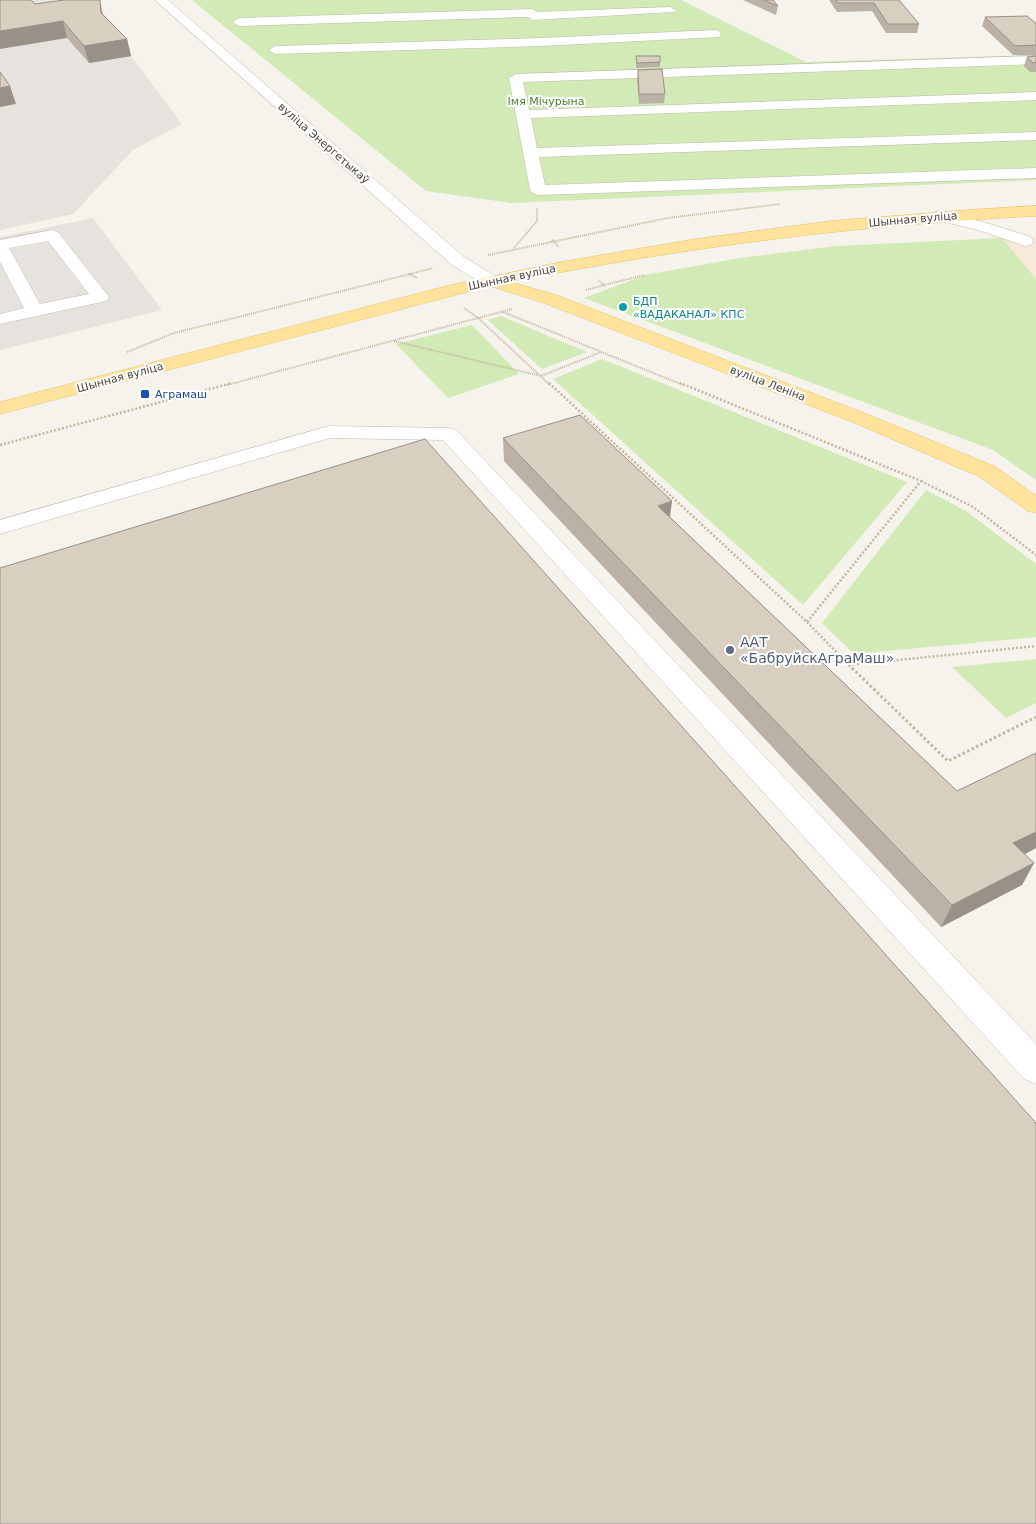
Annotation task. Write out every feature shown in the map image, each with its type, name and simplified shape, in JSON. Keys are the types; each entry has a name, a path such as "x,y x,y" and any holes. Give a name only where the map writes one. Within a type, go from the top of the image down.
{"main road":[{"name":"Шынная вуліца","path":"0,408 490,281 578,263 690,244 813,228 939,216 952,202 1000,212 1036,211"},
{"name":"вуліца Леніна","path":"490,281 550,299 862,419 988,472 1036,506"}],"street":[{"name":"вуліца Энергетыкаў","path":"161,0 458,262 490,281"},
{"path":"527,0 537,30"},
{"path":"275,50 537,30 670,10"},
{"path":"239,22 715,34"},
{"path":"1036,60 550,72 516,78 538,190 1036,173"},
{"path":"983,62 995,74"},
{"path":"1008,85 1020,97"},
{"path":"524,114 1020,97 1033,102"},
{"path":"531,153 1036,136"},
{"path":"932,177 952,202"},
{"path":"1000,212 1036,254"},
{"path":"939,216 984,227 1025,241"},
{"path":"0,319 35,311 100,296 52,235 0,246 35,311"},
{"path":"0,527 329,432 449,434 1036,1068"}],"path":[{"path":"514,249 537,221 538,190"},
{"path":"124,353 174,333 552,240 668,218 785,203"},
{"path":"552,240 604,285"},
{"path":"410,274 478,318 807,622 948,762 1036,717"},
{"path":"0,445 650,274"},
{"path":"503,312 921,481 973,507 1036,556"},
{"path":"394,340 541,376 602,352"},
{"path":"807,622 921,481"},
{"path":"849,665 1036,646"}],"shaded area":[{"path":"0,0 76,0 131,56 182,124 133,150 73,214 0,230"},
{"path":"93,218 162,310 0,350 0,237"},
{"path":"1036,236 1036,280 1002,238"}],"green space":[{"name":"Імя Мічурына","path":"192,0 681,0 806,62 1036,55 1036,180 511,203 426,191"},
{"path":"1002,238 1036,279 1036,480 993,450 584,298 645,275 740,258 836,246"},
{"path":"501,316 587,352 542,369 488,320"},
{"path":"472,325 519,374 448,398 396,344"},
{"path":"602,359 907,482 803,605 553,379"},
{"path":"926,490 966,511 1036,564 1036,637 854,654 822,623"},
{"path":"1036,659 1036,703 1006,718 952,667"}],"building":[{"path":"0,0 31,0 35,4 64,0 100,0 101,13 127,39 84,46 63,21 0,31"},
{"path":"764,0 773,0 778,6"},
{"path":"836,0 899,0 919,24 888,24 874,3 838,3"},
{"path":"1027,16 1036,23 1036,45 1015,46 985,17"},
{"path":"636,56 660,56 660,62 637,63"},
{"path":"1036,56 1036,62 1033,63 1027,57"},
{"path":"662,69 665,94 639,94 638,70"},
{"path":"0,72 10,86 0,88"},
{"name":"ААТ «БабруйскАграМаш»","path":"580,415 672,501 658,506 957,791 1036,753 1036,832 1013,843 1034,863 952,905 503,438"},
{"name":"ААТ «БабруйскАграМаш»","path":"425,439 1036,1123 1036,1524 0,1524 0,568"}],"place":[{"name":"БДП «ВАДАКАНАЛ» КПС","path":"623,307"},
{"name":"Аграмаш","path":"145,394"},
{"name":"ААТ «БабруйскАграМаш»","path":"730,650"}]}
